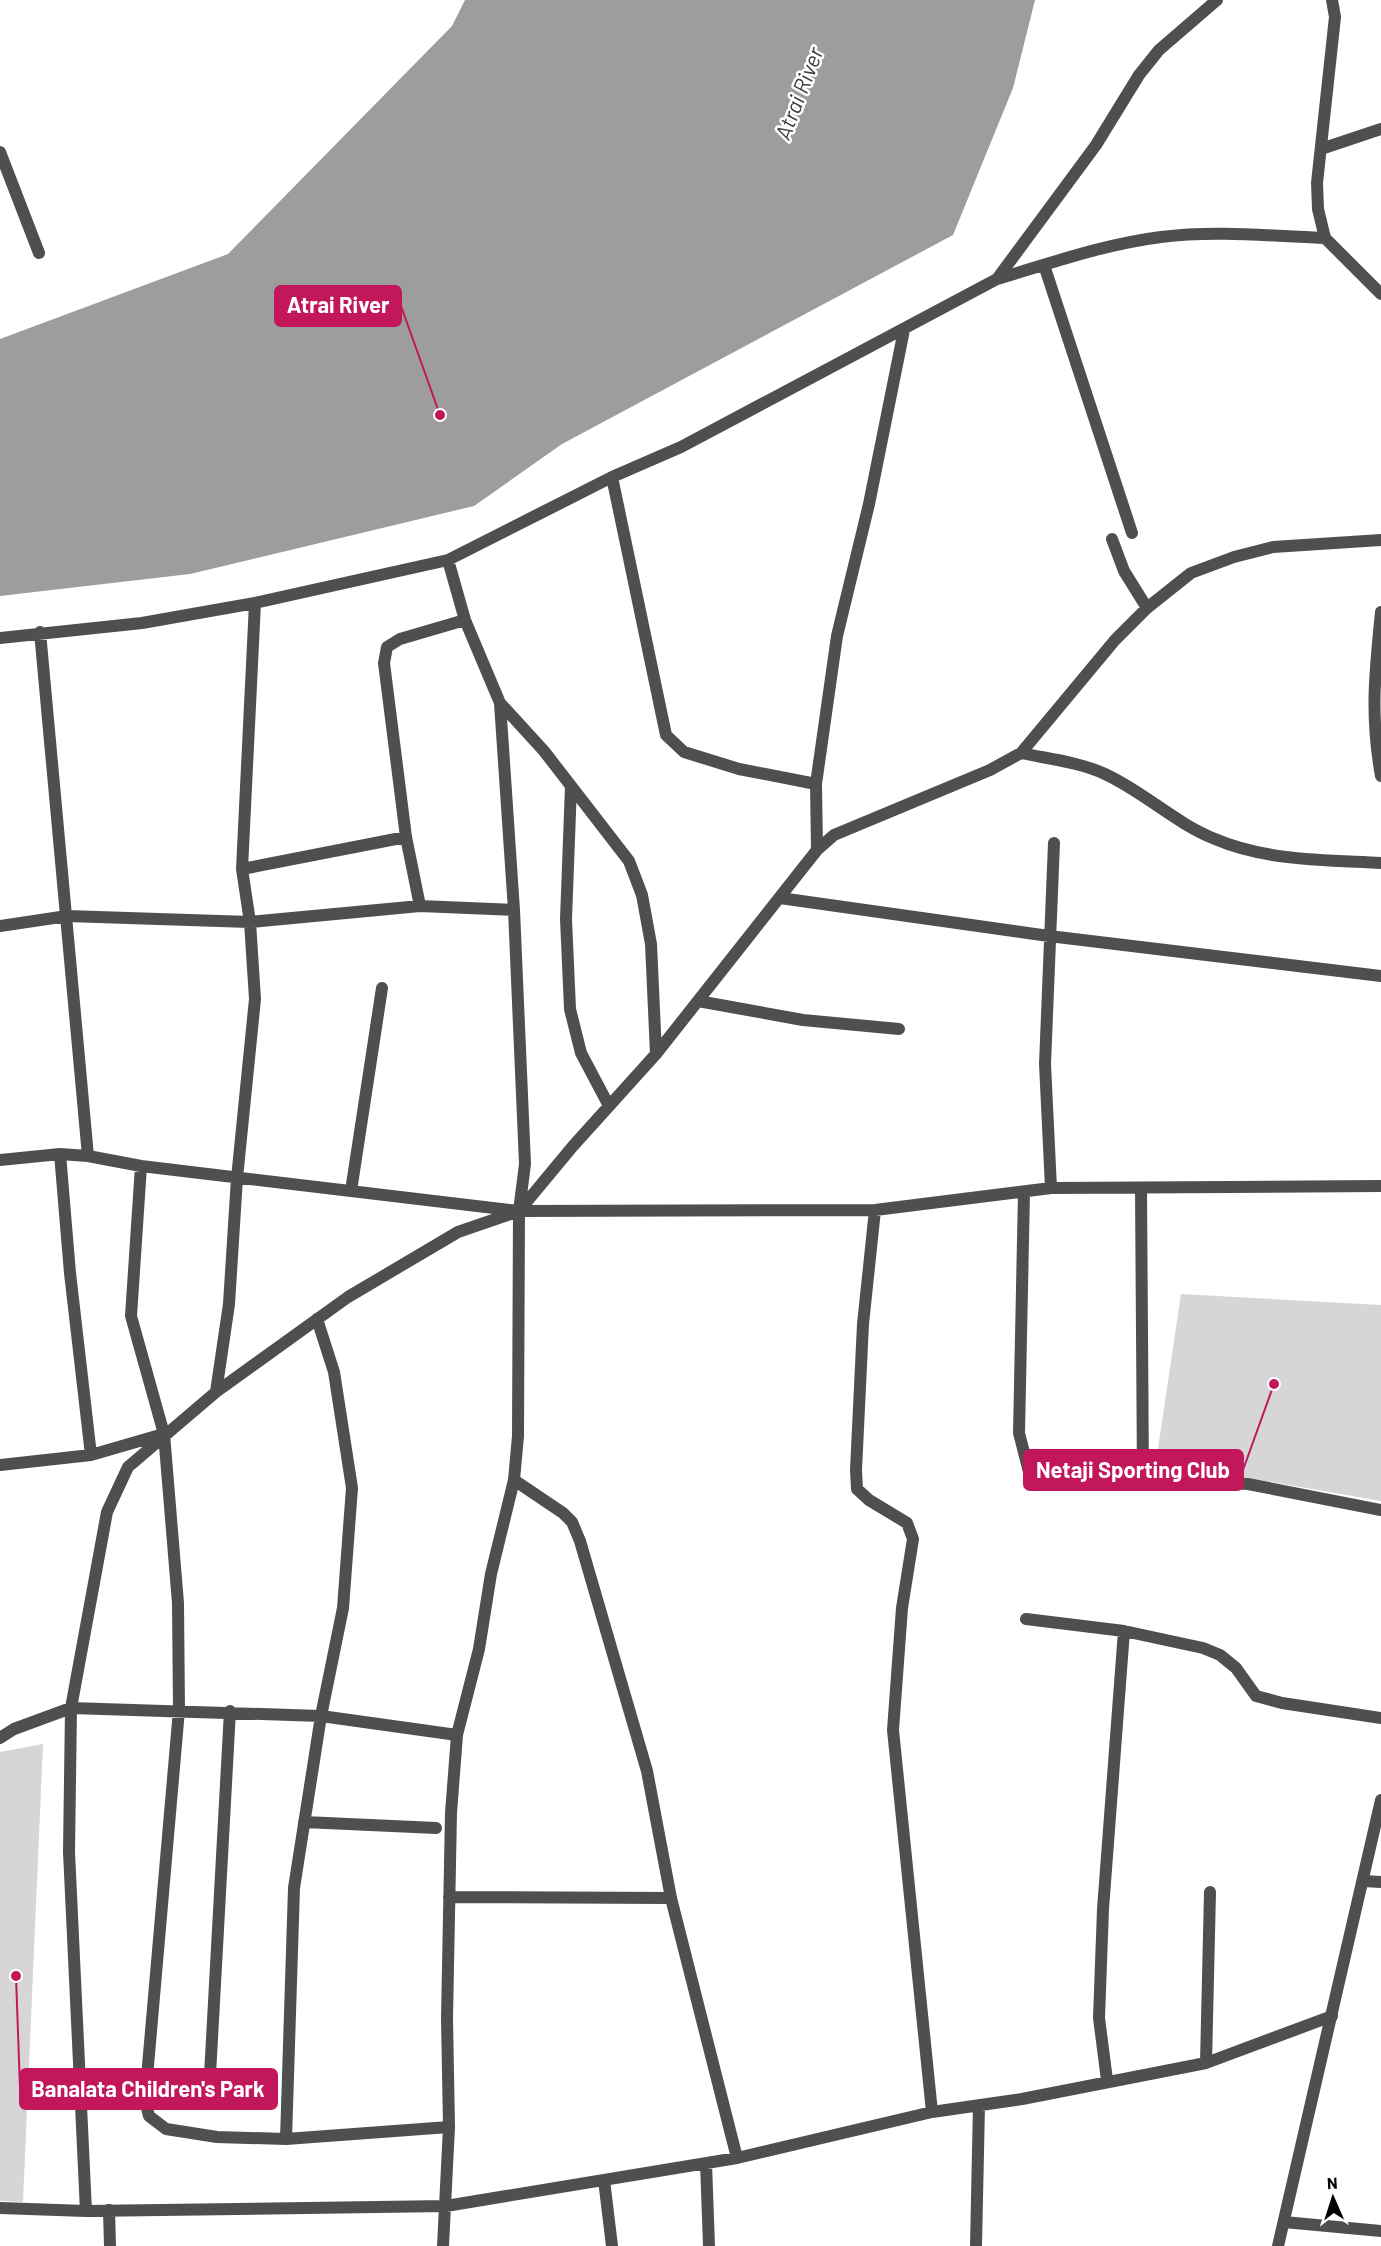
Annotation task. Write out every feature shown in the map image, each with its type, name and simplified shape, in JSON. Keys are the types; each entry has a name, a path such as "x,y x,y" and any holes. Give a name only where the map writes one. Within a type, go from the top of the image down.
{"street":[{"path":"998,279 1096,145 1146,66 1159,50 1217,0"},
{"path":"1332,0 1335,17 1321,149 1318,209 1325,238 1381,294"},
{"path":"1321,149 1381,129"},
{"path":"0,152 39,253"},
{"path":"0,638 142,623 255,603 448,560 612,477 681,447 998,279 1044,265 1114,244 1163,236 1249,235 1325,238"},
{"path":"1044,265 1132,533"},
{"path":"817,850 816,784 837,636 869,504 904,330"},
{"path":"612,477 666,735 684,752 739,769 816,784"},
{"path":"1112,539 1124,572 1147,608"},
{"path":"86,2211 69,1852 71,1708 107,1512 129,1467 164,1434 216,1392 348,1297 458,1232 519,1211 656,1054 817,850 834,835 990,770 1021,753 1115,640 1147,608 1191,573 1234,557 1273,547 1381,540"},
{"path":"442,2246 449,2127 447,2018 449,1897 457,1735 479,1649 491,1574 514,1480 519,1436 519,1211 525,1164 514,910 500,703 465,620 448,560"},
{"path":"216,1392 230,1304 237,1178 255,999 250,921 242,869 255,603"},
{"path":"1381,612 1372,702 1375,745 1381,776"},
{"path":"420,906 406,837 384,663 387,647 400,639 465,620"},
{"path":"40,632 88,1156"},
{"path":"500,703 544,751 629,861 642,895 651,944 656,1054"},
{"path":"1021,753 1078,765 1105,774 1215,840 1304,859 1381,862"},
{"path":"571,786 566,919 570,1009 581,1053 609,1107"},
{"path":"242,869 406,837"},
{"path":"1051,1188 1046,1064 1054,843"},
{"path":"780,898 1049,936 1381,976"},
{"path":"0,926 67,916 250,921 420,906 514,910"},
{"path":"351,1191 382,988"},
{"path":"698,1001 803,1020 899,1029"},
{"path":"60,1154 70,1272 92,1455"},
{"path":"0,1160 60,1154 88,1156 141,1166 519,1211 876,1210 1051,1188 1381,1186"},
{"path":"141,1166 131,1316 164,1434 178,1603 179,1710 145,2100 149,2116 166,2129 217,2137 286,2139 449,2127"},
{"path":"1141,1188 1143,1478"},
{"path":"1024,1192 1019,1433 1029,1472 1248,1484 1381,1510"},
{"path":"876,1210 863,1324 855,1470 857,1489 869,1500 908,1523 913,1539 902,1608 893,1730 932,2112"},
{"path":"286,2139 294,1888 321,1716 343,1608 352,1488 334,1371 317,1319"},
{"path":"0,1465 92,1455 164,1434"},
{"path":"514,1480 563,1513 572,1522 580,1541 647,1771 670,1898 737,2158"},
{"path":"1026,1619 1124,1631 1203,1648 1220,1655 1236,1668 1257,1696 1282,1703 1381,1718"},
{"path":"1107,2080 1099,2018 1102,1909 1124,1631"},
{"path":"0,1738 14,1729 71,1708 230,1711 321,1716 457,1735"},
{"path":"210,2076 230,1711"},
{"path":"1278,2246 1381,1800"},
{"path":"304,1822 436,1828"},
{"path":"1363,1881 1381,1882"},
{"path":"1206,2063 1210,1892"},
{"path":"449,1897 670,1898"},
{"path":"0,2208 86,2211 446,2206 737,2158 932,2112 1022,2099 1107,2080 1206,2063 1332,2016"},
{"path":"976,2246 979,2105"},
{"path":"706,2163 709,2246"},
{"path":"604,2180 612,2246"},
{"path":"109,2210 110,2246"},
{"path":"1284,2222 1381,2231"}],"shaded area":[{"path":"1181,1294 1381,1305 1381,1501 1156,1462"},
{"path":"43,1744 23,2202 0,2201 0,1752"}],"water":[{"path":"465,0 1035,0 1013,88 953,235 562,444 474,506 190,574 0,596 0,339 228,254 452,26"}],"place":[{"name":"Atrai River","path":"440,415"},
{"name":"Netaji Sporting Club","path":"1274,1384"},
{"name":"Banalata Children's Park","path":"16,1976"}]}
